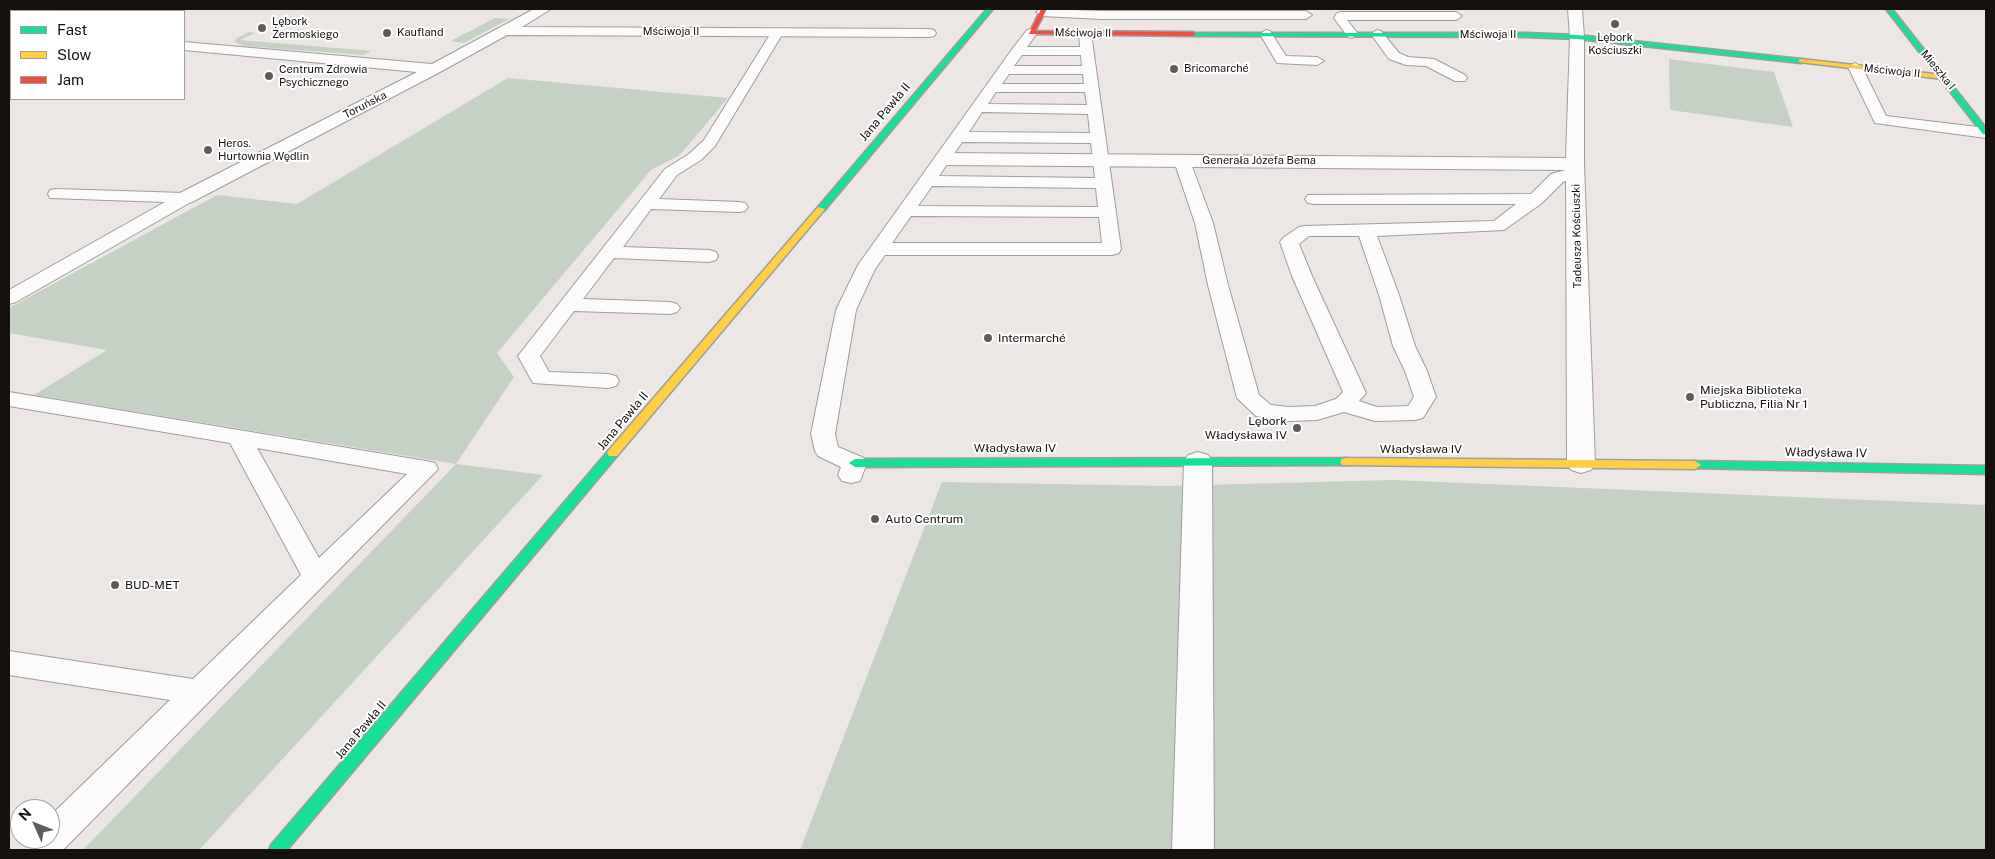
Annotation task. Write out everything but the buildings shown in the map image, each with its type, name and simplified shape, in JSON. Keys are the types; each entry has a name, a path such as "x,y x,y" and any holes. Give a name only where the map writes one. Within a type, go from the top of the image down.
{"street":[{"name":"Toruńska","path":"185,198 544,9"},
{"name":"Jana Pawła II","path":"277,850 990,9"},
{"name":"Tadeusza Kościuszki","path":"1575,9 1577,37 1575,168 1582,464"},
{"name":"Mieszka I","path":"1889,9 1986,132"},
{"path":"1031,33 1043,10"},
{"name":"Mściwoja II","path":"502,31 929,33"},
{"name":"Mściwoja II","path":"1031,33 1377,34 1577,37 1944,77"},
{"path":"185,46 435,68"},
{"name":"Generała Józefa Bema","path":"944,159 1575,168"},
{"path":"1193,850 1198,461"},
{"name":"Władysława IV","path":"853,469 1198,461 1986,470"}],"lane":[{"path":"1043,10 1306,15"},
{"path":"1104,12 1112,34"},
{"path":"1248,15 1286,66 1318,61"},
{"path":"1352,34 1340,18 1341,16 1456,16"},
{"path":"608,381 541,378 529,356 671,172 695,157 710,143 777,32"},
{"path":"853,469 827,451 823,434 846,310 865,269 881,249 1031,33"},
{"path":"881,249 1112,250 1085,33"},
{"path":"1377,34 1394,56 1406,62 1429,62 1460,78"},
{"path":"1018,51 1087,50"},
{"path":"1854,67 1880,120 1986,132"},
{"path":"1005,70 1090,70"},
{"path":"993,88 1092,88"},
{"path":"979,108 1095,110"},
{"path":"959,137 1098,138"},
{"path":"1182,161 1204,223 1218,285 1248,398 1264,411 1290,414 1317,413 1344,404 1355,393 1302,276 1289,242 1305,231 1498,226 1536,198 1557,178 1575,168"},
{"path":"928,181 1104,183"},
{"path":"56,194 185,198"},
{"path":"9,298 185,198"},
{"path":"1314,199 1536,198"},
{"path":"646,204 739,207"},
{"path":"907,211 1108,212"},
{"path":"1344,404 1375,414 1415,413 1425,397 1416,371 1404,346 1389,295 1366,230"},
{"path":"609,252 710,256"},
{"path":"568,305 670,308"},
{"path":"9,400 426,468 60,829"},
{"path":"239,438 315,576"},
{"path":"9,662 198,692"}],"shaded area":[{"path":"495,18 509,19 464,43 451,41"},
{"path":"249,32 255,33 240,40 372,51 363,55 243,46 235,42 236,39"},
{"path":"1669,59 1774,72 1793,127 1670,110"},
{"path":"508,78 728,98 680,155 651,170 497,353 514,377 456,464 34,395 107,350 9,333 9,308 217,195 297,204"},
{"path":"456,464 543,475 199,850 83,850"},
{"path":"1393,480 1986,505 1986,850 800,850 942,482 1166,486"}],"railway":[{"path":"60,10 64,9"}],"traffic: fast":[{"path":"821,209 990,9"},
{"path":"1889,9 1986,132"},
{"path":"1193,34 1526,35 1577,37 1801,61"},
{"path":"277,850 613,453"},
{"path":"855,463 1346,462"},
{"path":"1695,465 1986,470"}],"traffic: slow":[{"path":"1801,61 1943,77"},
{"path":"613,453 821,209"},
{"path":"1346,462 1695,465"}],"traffic: jam":[{"path":"1044,9 1031,33 1193,34"}],"place":[{"name":"Lębork Kościuszki","path":"1615,24"},
{"name":"Lębork Żermoskiego","path":"262,28"},
{"name":"Kaufland","path":"387,33"},
{"name":"Bricomarché","path":"1174,69"},
{"name":"Centrum Zdrowia Psychicznego","path":"269,76"},
{"name":"Heros. Hurtownia Wędlin","path":"208,150"},
{"name":"Intermarché","path":"988,338"},
{"name":"Miejska Biblioteka Publiczna, Filia Nr 1","path":"1690,397"},
{"name":"Lębork Władysława IV","path":"1297,428"},
{"name":"Auto Centrum","path":"875,519"},
{"name":"BUD-MET","path":"115,585"}]}
